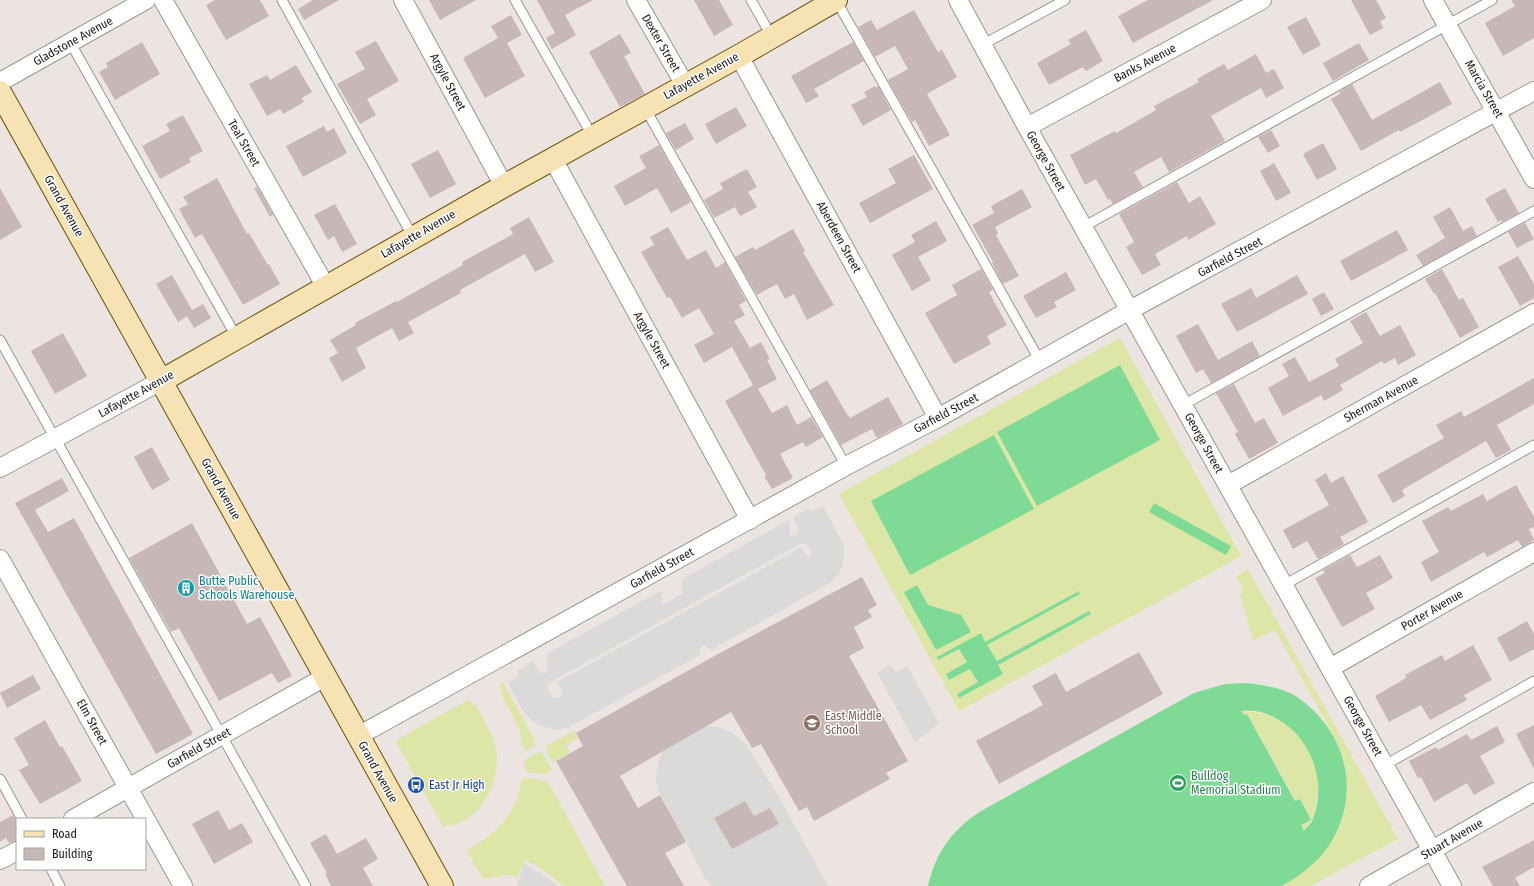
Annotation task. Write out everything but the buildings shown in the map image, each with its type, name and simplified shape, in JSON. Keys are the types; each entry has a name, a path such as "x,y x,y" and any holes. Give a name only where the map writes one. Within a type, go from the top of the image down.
{"main road":[{"name":"Lafayette Avenue","path":"161,381 413,237 739,56 836,0"},
{"name":"Grand Avenue","path":"0,92 442,886"}],"street":[{"name":"Gladstone Avenue","path":"0,82 146,0"},
{"name":"Teal Street","path":"163,0 326,287"},
{"name":"Argyle Street","path":"403,0 504,186"},
{"name":"Dexter Street","path":"636,0 685,85"},
{"name":"George Street","path":"958,0 1027,127 1452,886"},
{"name":"Banks Avenue","path":"1027,127 1262,0"},
{"name":"Marcia Street","path":"1433,0 1534,179"},
{"name":"Aberdeen Street","path":"739,56 938,418"},
{"name":"Garfield Street","path":"358,736 846,466 938,418 1130,310 1534,91"},
{"name":"Argyle Street","path":"554,159 750,520"},
{"name":"Sherman Avenue","path":"1228,485 1534,313"},
{"name":"Lafayette Avenue","path":"0,468 161,381"},
{"name":"Porter Avenue","path":"1330,668 1534,552"},
{"name":"Elm Street","path":"0,559 145,818"},
{"name":"Garfield Street","path":"75,818 325,676"},
{"name":"Stuart Avenue","path":"1369,886 1534,792"},
{"name":"Elm Street","path":"146,820 183,886"},
{"path":"0,860 16,852"}],"lane":[{"path":"282,0 413,237"},
{"path":"515,0 593,137"},
{"path":"751,0 772,37"},
{"path":"836,0 1040,361"},
{"path":"982,45 1065,0"},
{"path":"1083,227 1492,0"},
{"path":"70,42 237,338"},
{"path":"645,108 846,466"},
{"path":"1183,405 1534,211"},
{"path":"0,340 306,886"},
{"path":"1284,585 1534,445"},
{"path":"1384,765 1534,681"},
{"path":"0,779 21,818"},
{"path":"52,870 60,886"}],"green space":[{"path":"1120,338 1241,556 959,711 839,494","holes":["1154,503 1231,546 1149,512","917,585 928,605 904,592","1079,591 1080,594 987,644 996,662 1089,611 1091,614 998,665 1003,674 957,694 978,683 970,669 949,680 946,674 967,662 959,649 939,660 980,633 985,642"]},
{"path":"1120,365 1160,440 1037,506 997,432"},
{"path":"994,435 1034,509 910,575 871,501"},
{"path":"1154,503 1231,546 1226,555 1149,512"},
{"path":"1248,569 1398,839 1310,886 1286,886 1285,884 1328,847 1341,822 1347,796 1345,763 1335,738 1275,630 1253,641 1240,594 1243,589 1236,576"},
{"path":"917,585 928,605 961,615 971,632 936,650 904,592"},
{"path":"1079,591 1080,594 987,645 997,661 1089,611 1091,614 998,665 1003,674 959,698 957,694 978,682 970,669 949,680 946,674 967,662 959,649 938,660 937,657 981,633 985,642"},
{"path":"502,681 534,738 535,745 526,751 523,746 516,722 503,696 500,684"},
{"name":"Bulldog Memorial Stadium","path":"1247,683 1273,687 1292,694 1314,711 1328,727 1338,746 1344,765 1347,786 1345,806 1339,827 1324,853 1295,878 1282,886 928,886 931,874 941,852 947,843 962,826 981,811 1194,693 1225,684","holes":["1241,711 1261,712 1279,720 1291,728 1308,750 1314,763 1318,791 1317,805 1313,819 1311,824 1304,831 1301,825 1311,820 1300,799 1295,801 1247,714 1244,715"]},
{"path":"468,700 479,710 495,745 497,759 494,782 483,803 466,820 443,826 396,742 398,739"},
{"path":"1241,711 1259,713 1275,718 1289,727 1301,739 1310,753 1316,769 1318,786 1314,817 1304,831 1301,825 1311,820 1300,799 1296,801 1247,714 1244,716"},
{"path":"574,731 578,738 566,745 570,752 553,762 546,750 548,745"},
{"path":"539,752 542,753 552,770 545,774 527,772 524,767 525,759"},
{"path":"527,778 548,782 605,886 564,886 542,869 525,860 518,876 504,875 483,879 467,851 496,830 503,822 515,804 522,780"}],"shaded area":[{"path":"823,506 844,545 844,557 841,570 830,583 711,650 704,645 700,648 700,655 567,728 557,730 539,725 528,717 523,711 508,683 518,677 519,672 517,671 532,661 540,673 545,673 547,670 548,653 662,590 662,605 682,594 682,579 789,520 790,536 791,537 797,534 799,528 793,518 808,508 811,511","holes":["802,543 807,544 812,554 811,556 807,556 802,547 557,682 563,691 559,698 552,697 547,687 549,683"]},
{"path":"890,665 897,672 907,666 939,723 915,742 877,673"},
{"path":"703,726 719,727 737,736 744,742 779,797 828,886 712,886 705,878 658,789 656,779 659,760 664,750","holes":["745,801 754,816 770,808 779,824 732,849 715,818"]},
{"path":"524,864 542,874 558,886 517,886"}],"place":[{"name":"Butte Public Schools Warehouse","path":"186,588"},
{"name":"East Middle School","path":"812,723"},
{"name":"Bulldog Memorial Stadium","path":"1178,783"},
{"name":"East Jr High","path":"416,785"}]}
